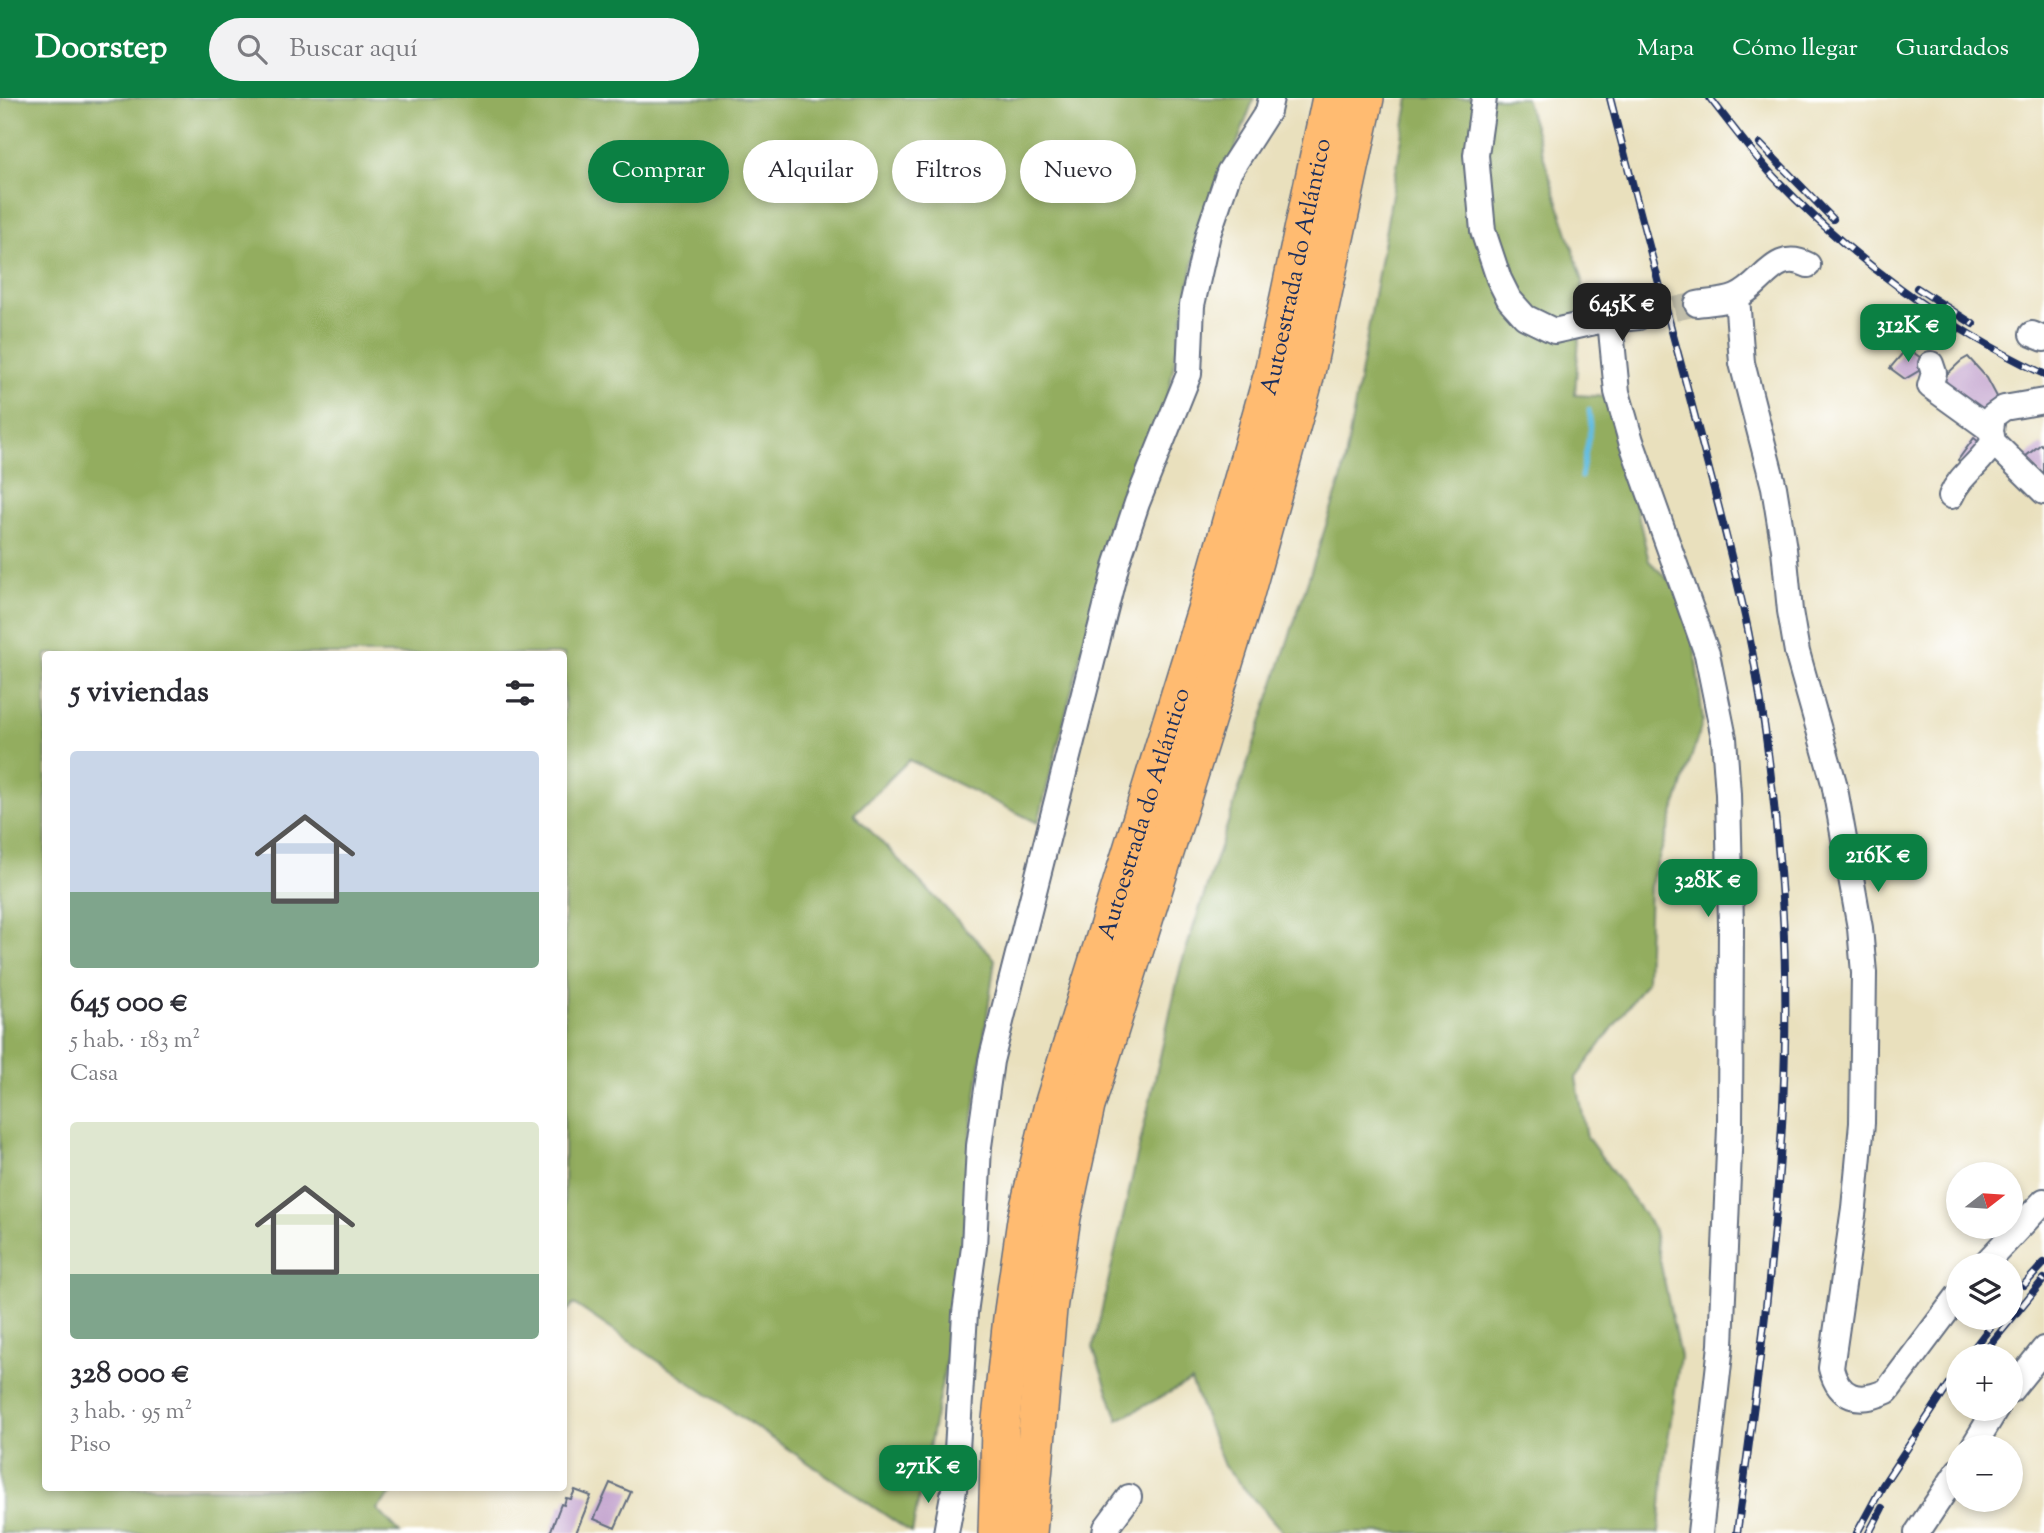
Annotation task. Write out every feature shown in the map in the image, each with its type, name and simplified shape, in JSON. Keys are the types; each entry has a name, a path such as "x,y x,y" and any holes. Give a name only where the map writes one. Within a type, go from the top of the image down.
{"highway":[{"name":"Autoestrada do Atlántico","path":"997,1533 1000,1429 1012,1318 1026,1220 1043,1146 1052,1109 1206,610 1273,373 1331,98"},
{"name":"Autoestrada do Atlántico","path":"1028,1533 1048,1310 1062,1217 1086,1106 1242,605 1305,377 1365,98"}],"street":[{"path":"946,1533 955,1484 964,1314 974,1247 979,1146 990,1061 1116,563 1189,374 1192,305 1208,234 1229,172 1268,111 1271,98"},
{"path":"1485,98 1476,155 1483,232 1509,299 1525,317 1553,331 1639,317"},
{"path":"1697,304 1737,297 1779,263 1795,259 1808,265"},
{"path":"1737,297 1742,363 1773,487 1797,652 1834,783 1860,928 1864,974 1862,1123 1854,1208 1830,1368 1840,1390 1859,1398 1872,1398 1886,1391 1946,1312"},
{"path":"1605,321 1617,392 1631,441 1707,654 1724,738 1731,925 1727,1196 1721,1345 1700,1533"},
{"path":"1931,364 1934,373 1930,386 1992,436 2044,492"},
{"path":"1951,496 1957,482 1986,456 1992,436 1993,416 1998,411 2034,402 2044,418"},
{"path":"1995,1253 2044,1201"},
{"path":"2023,1375 2044,1349"},
{"path":"1917,1533 1946,1489"},
{"path":"1105,1533 1129,1497"}],"green space":[{"path":"0,98 1254,98 1194,260 1167,400 1100,579 1038,823 909,760 854,814 995,959 971,1132 960,1292 912,1533 574,1304 567,1311 567,651 42,651 42,1491 394,1491 377,1509 400,1533 0,1533"},
{"path":"1409,98 1525,98 1583,281 1575,395 1610,397 1649,561 1689,600 1703,721 1650,886 1647,981 1576,1078 1587,1137 1653,1227 1680,1357 1664,1468 1659,1533 1284,1533 1224,1466 1191,1381 1118,1420 1093,1348 1181,965 1342,477"}],"building":[{"path":"1907,348 1927,366 1905,379 1890,368"},
{"path":"1968,357 1987,378 2002,406 1986,422 1963,402 1943,378"},
{"path":"1974,438 1984,446 1968,468 1958,460"},
{"path":"2041,444 2044,448 2044,480 2025,457"},
{"path":"610,1483 631,1492 615,1528 594,1519"},
{"path":"575,1490 591,1496 576,1533 550,1533 561,1504 564,1505 566,1498 571,1499"}],"waterway":[{"path":"1581,477 1591,426 1589,410"}],"tunnel":[{"path":"1639,317 1697,304"}],"railway":[{"path":"1610,98 1742,601 1760,696 1777,831 1785,979 1781,1138 1767,1296 1737,1533"},
{"path":"1710,98 1774,177 1803,207 1866,262 1970,335 2044,374"},
{"path":"1760,144 1833,219"},
{"path":"1917,288 1973,324"},
{"path":"2024,1285 2044,1263"},
{"path":"1991,1344 2044,1279"},
{"path":"1977,1344 1988,1330"},
{"path":"1857,1533 1883,1485 1946,1389"},
{"path":"1869,1533 1882,1508"}]}
